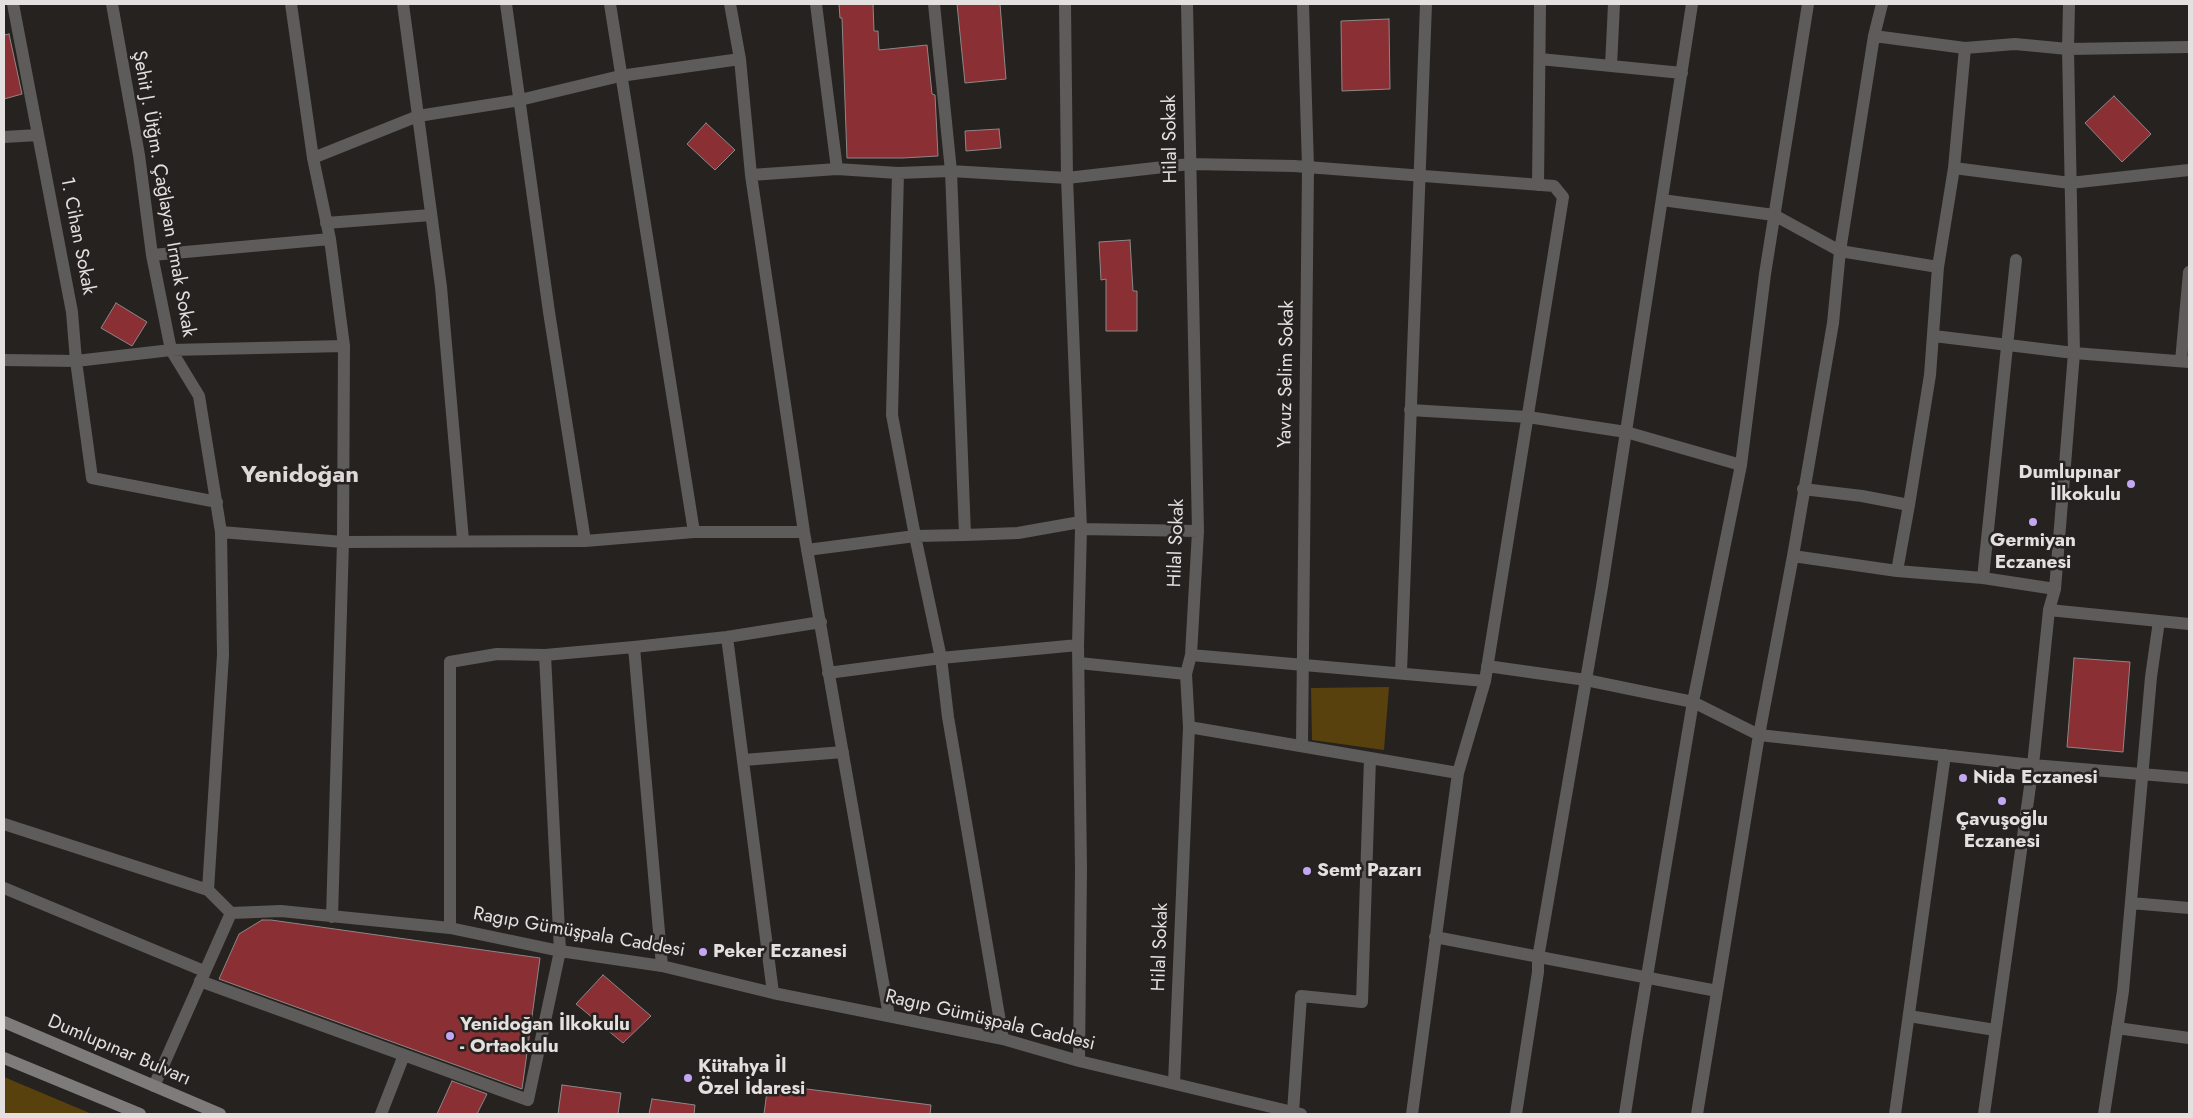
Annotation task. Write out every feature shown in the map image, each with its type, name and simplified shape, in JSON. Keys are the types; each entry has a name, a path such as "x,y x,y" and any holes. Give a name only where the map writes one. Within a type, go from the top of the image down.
{"main road":[{"name":"Dumlupınar Bulvarı","path":"4,1022 220,1114"},
{"path":"4,1058 140,1114"}],"street":[{"name":"1. Cihan Sokak","path":"13,4 72,312 76,361 92,478 217,502"},
{"name":"Şehit J. Ütğm. Çağlayan Irmak Sokak","path":"112,4 139,155 152,255 171,350 199,396 221,532 223,654 208,890"},
{"path":"291,4 313,158 330,238 344,346 343,542 332,917"},
{"path":"403,4 441,287 463,540"},
{"path":"506,4 585,541"},
{"path":"610,4 694,532"},
{"path":"730,4 740,59 751,174 804,532 889,1016"},
{"path":"816,4 837,170"},
{"path":"934,4 951,171 965,536"},
{"path":"1065,4 1067,178 1080,526 1078,645 1081,869 1079,1061"},
{"name":"Hilal Sokak","path":"1174,1082 1189,727 1186,674 1191,655 1198,531 1187,4"},
{"name":"Yavuz Selim Sokak","path":"1302,746 1308,168 1303,4"},
{"path":"1401,673 1426,4"},
{"path":"1538,185 1540,4"},
{"path":"1611,66 1614,4"},
{"path":"1516,1114 1538,972 1538,958 1586,680 1692,4"},
{"path":"1625,1114 1693,702 1741,465 1764,274 1808,4"},
{"path":"1697,1114 1759,735 1793,556 1832,323 1840,250 1874,36 1882,4"},
{"path":"1984,1114 2033,765 2050,610 2055,589 2074,353 2068,49 2069,4"},
{"path":"1874,36 1966,48 2015,44 2068,49 2189,47"},
{"path":"1898,571 1934,336 1938,267 1954,168 1966,48"},
{"path":"313,158 418,116 520,100 620,76 740,59"},
{"path":"1540,59 1682,74"},
{"path":"4,137 38,135"},
{"path":"751,174 837,170 898,173 951,171 1067,178 1190,164 1308,168 1554,186 1563,197 1485,681 1458,773 1412,1114"},
{"path":"1954,168 2070,183 2189,170"},
{"path":"898,173 892,415 915,536 942,658 948,717 1002,1039"},
{"path":"1662,200 1774,215 1840,250 1938,267"},
{"path":"326,223 432,215"},
{"path":"152,255 330,238"},
{"path":"1983,578 2016,260"},
{"path":"1934,336 2074,353 2185,362 2189,272"},
{"path":"4,360 76,361 171,350 344,346"},
{"path":"1410,410 1528,417 1626,432 1741,465"},
{"path":"1803,489 1862,496 1909,505"},
{"path":"807,550 915,536 1018,533 1080,526 1198,531"},
{"path":"221,532 343,542 463,540 585,541 694,532 804,532"},
{"path":"1793,556 1898,571 1983,578 2055,589"},
{"path":"2050,610 2189,624"},
{"path":"450,928 450,662 497,654 545,655 634,648 727,637 821,622"},
{"path":"2104,1114 2123,991 2151,677 2159,622"},
{"path":"727,637 773,993"},
{"path":"828,673 942,658 1078,645"},
{"path":"634,648 662,966"},
{"path":"4,888 202,976 404,1055 528,1100 560,951 545,655"},
{"path":"1191,655 1485,681"},
{"path":"1079,662 1186,674"},
{"path":"1487,666 1586,680 1693,702 1759,735 2033,765 2189,778"},
{"path":"1189,727 1458,773"},
{"path":"744,760 843,752"},
{"path":"1895,1114 1945,754"},
{"path":"1297,1113 1301,996 1362,1002 1370,758"},
{"path":"4,824 208,890 231,913 154,1086"},
{"path":"2131,902 2189,908"},
{"name":"Ragıp Gümüşpala Caddesi","path":"231,913 281,911 450,928 560,951 662,966 773,993 1002,1039 1079,1061 1174,1082 1297,1113"},
{"path":"1435,937 1717,991"},
{"path":"1909,1016 1995,1030"},
{"path":"2117,1028 2189,1038"},
{"path":"381,1114 404,1055"}],"shaded area":[{"path":"1389,687 1384,750 1312,740 1311,688"},
{"path":"4,1077 92,1114 4,1114"}],"building":[{"path":"839,4 873,4 874,31 878,31 879,50 927,45 932,94 935,95 938,156 847,158 842,18 840,18"},
{"path":"957,4 1000,4 1006,79 965,83"},
{"path":"1389,19 1390,89 1342,91 1341,21"},
{"path":"9,34 22,94 4,99 4,35"},
{"path":"2114,96 2151,134 2122,162 2085,123"},
{"path":"706,123 735,150 715,170 687,144"},
{"path":"999,129 1001,148 966,151 965,131"},
{"path":"1130,240 1133,291 1137,291 1137,331 1106,331 1106,279 1101,280 1099,242"},
{"path":"116,303 147,322 132,346 101,328"},
{"path":"2074,658 2130,662 2123,752 2067,747"},
{"name":"Yenidoğan İlkokulu - Ortaokulu","path":"262,920 540,958 522,1089 219,979 239,934"},
{"path":"603,975 651,1016 623,1043 576,1004"},
{"path":"452,1081 487,1094 477,1114 437,1114"},
{"path":"768,1084 931,1105 930,1114 764,1114"},
{"path":"562,1085 621,1093 618,1114 558,1114"},
{"path":"652,1099 695,1105 694,1114 649,1114"}],"place":[{"name":"Dumlupınar İlkokulu","path":"2131,484"},
{"name":"Germiyan Eczanesi","path":"2033,522"},
{"name":"Nida Eczanesi","path":"1963,778"},
{"name":"Çavuşoğlu Eczanesi","path":"2002,801"},
{"name":"Semt Pazarı","path":"1307,871"},
{"name":"Peker Eczanesi","path":"703,952"},
{"name":"Yenidoğan İlkokulu - Ortaokulu","path":"450,1036"},
{"name":"Kütahya İl Özel İdaresi","path":"688,1078"}],"district":[{"name":"Yenidoğan","path":"300,476"}]}
